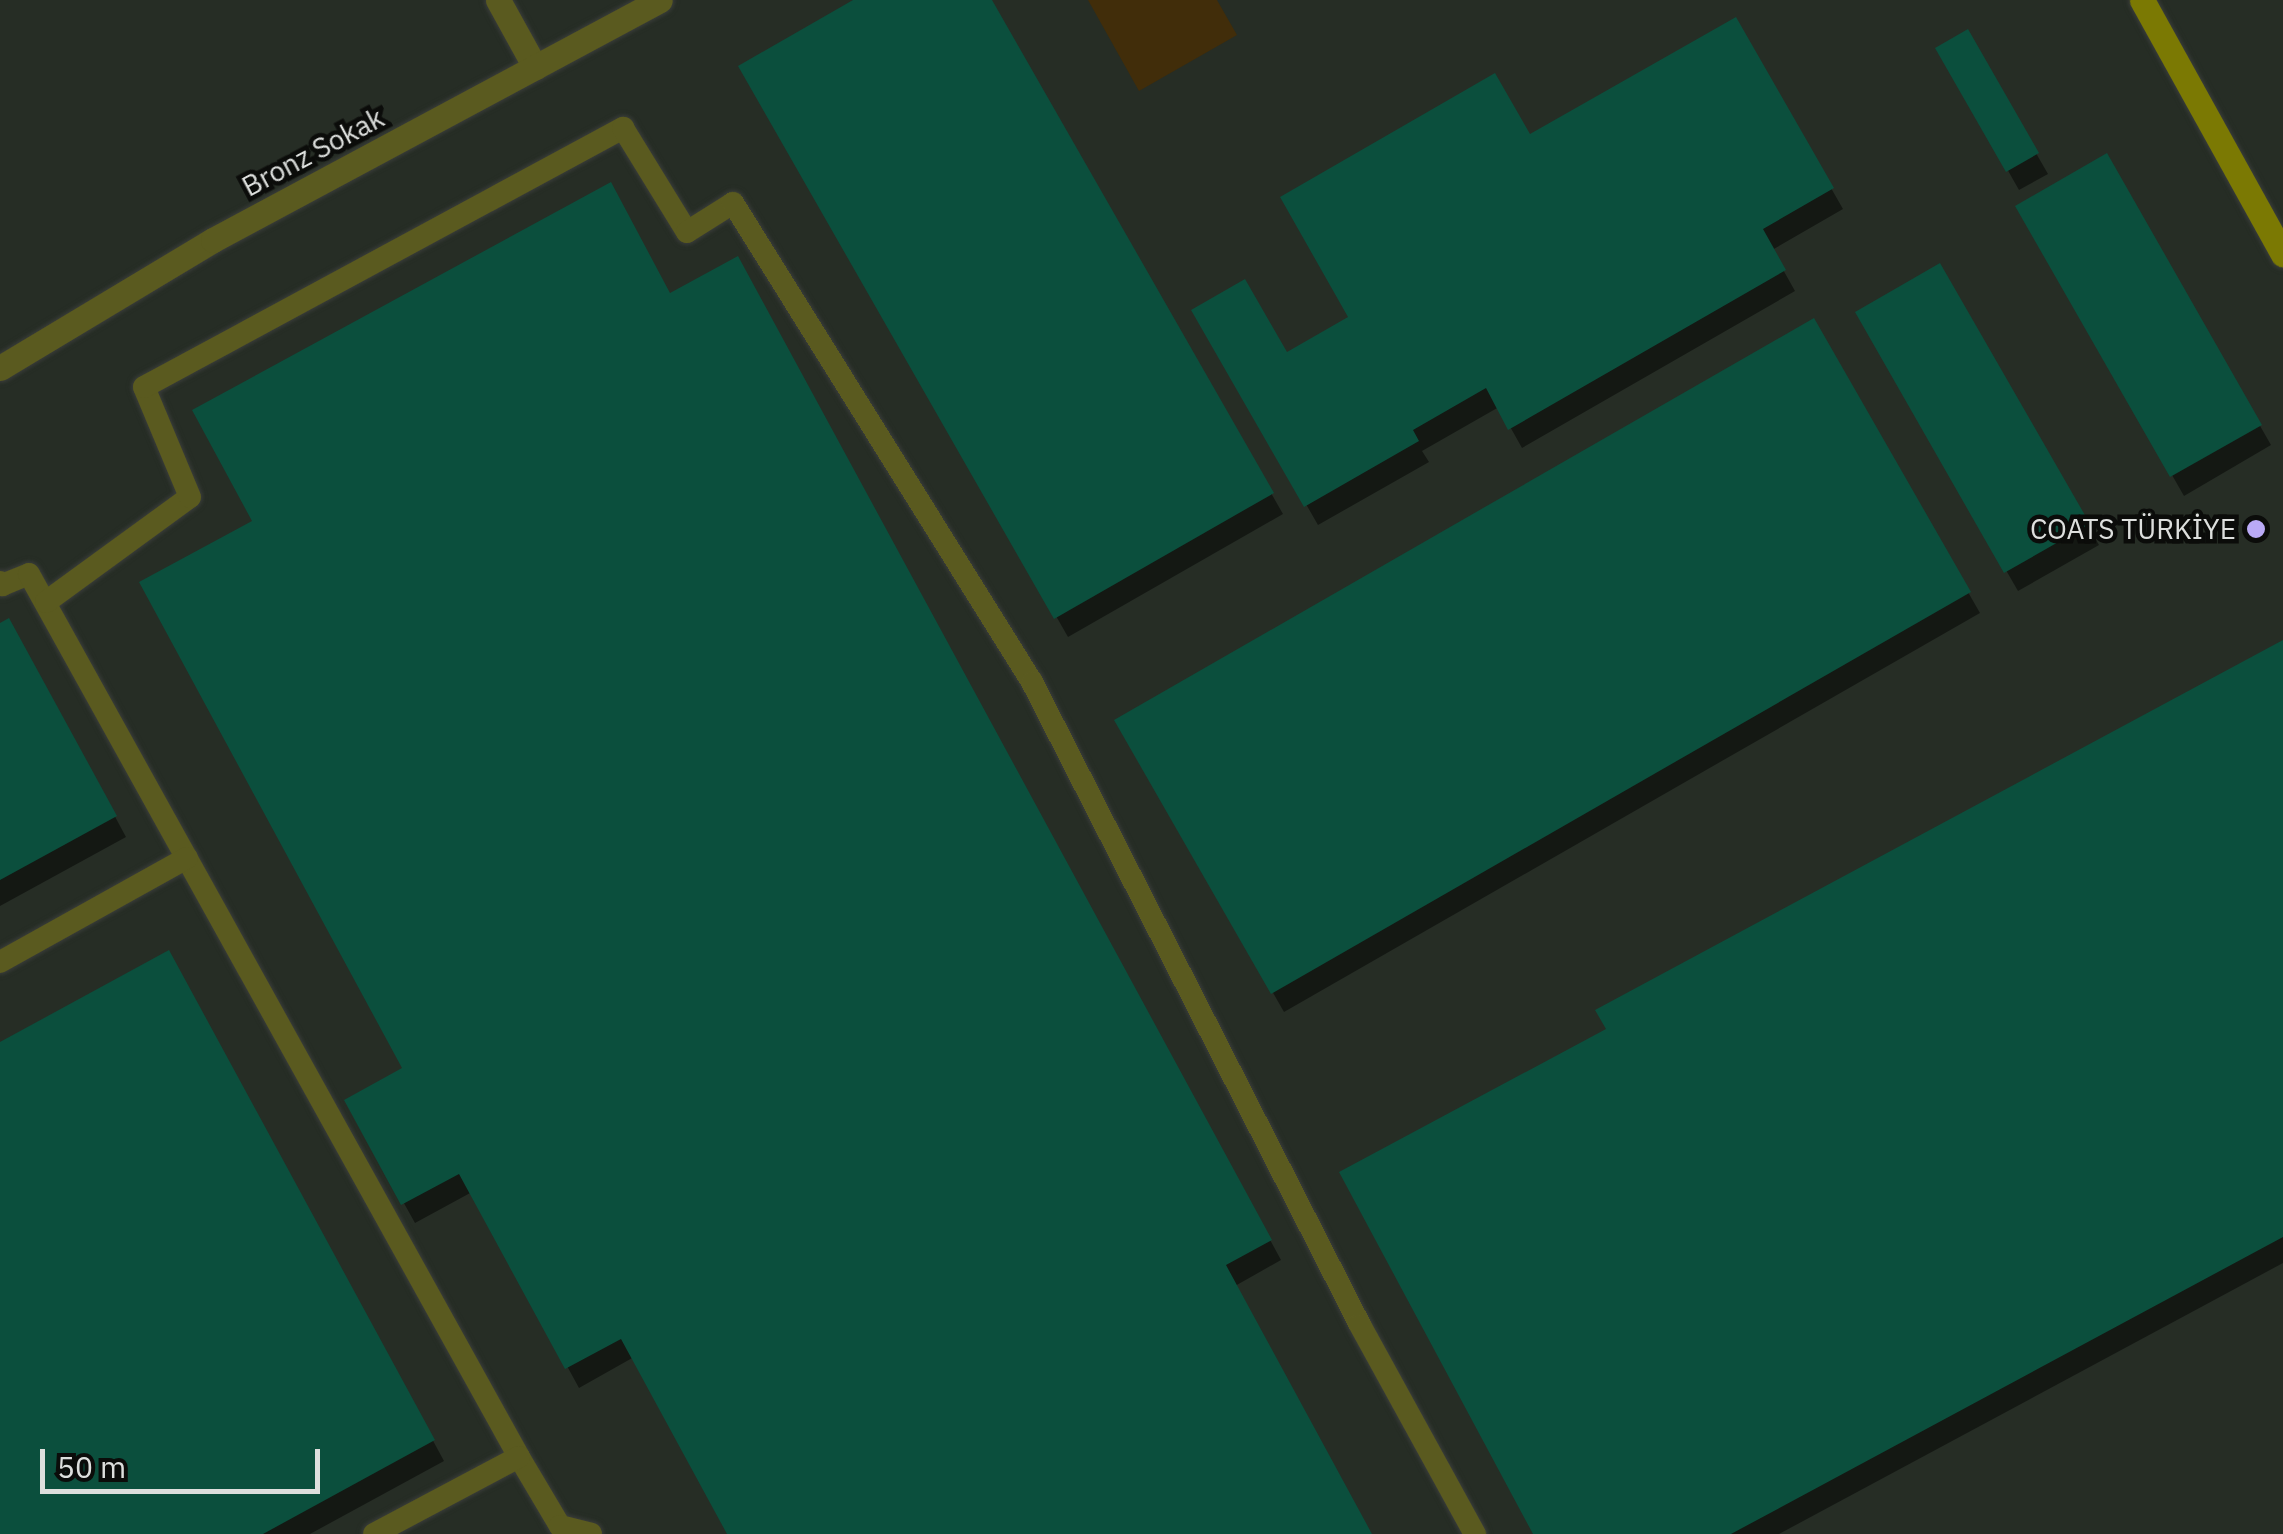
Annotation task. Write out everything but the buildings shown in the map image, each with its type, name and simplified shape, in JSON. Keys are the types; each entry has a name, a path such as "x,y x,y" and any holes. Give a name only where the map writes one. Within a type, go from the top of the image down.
{"main road":[{"path":"2142,0 2283,254"}],"street":[{"path":"498,0 535,67"},
{"name":"Bronz Sokak","path":"0,368 213,240 660,0"}],"lane":[{"path":"46,602 190,497 144,388 623,128 686,232 734,203 1032,682 1360,1325 1475,1534"},
{"path":"1,585 29,574 519,1458 560,1526 591,1534"},
{"path":"0,962 187,858"},
{"path":"374,1534 519,1458"}],"shaded area":[{"path":"0,0 2283,0 2283,1534 0,1534"},
{"path":"1088,0 1217,0 1237,35 1139,91"}],"place":[{"name":"COATS TÜRKİYE","path":"2256,529"}]}
